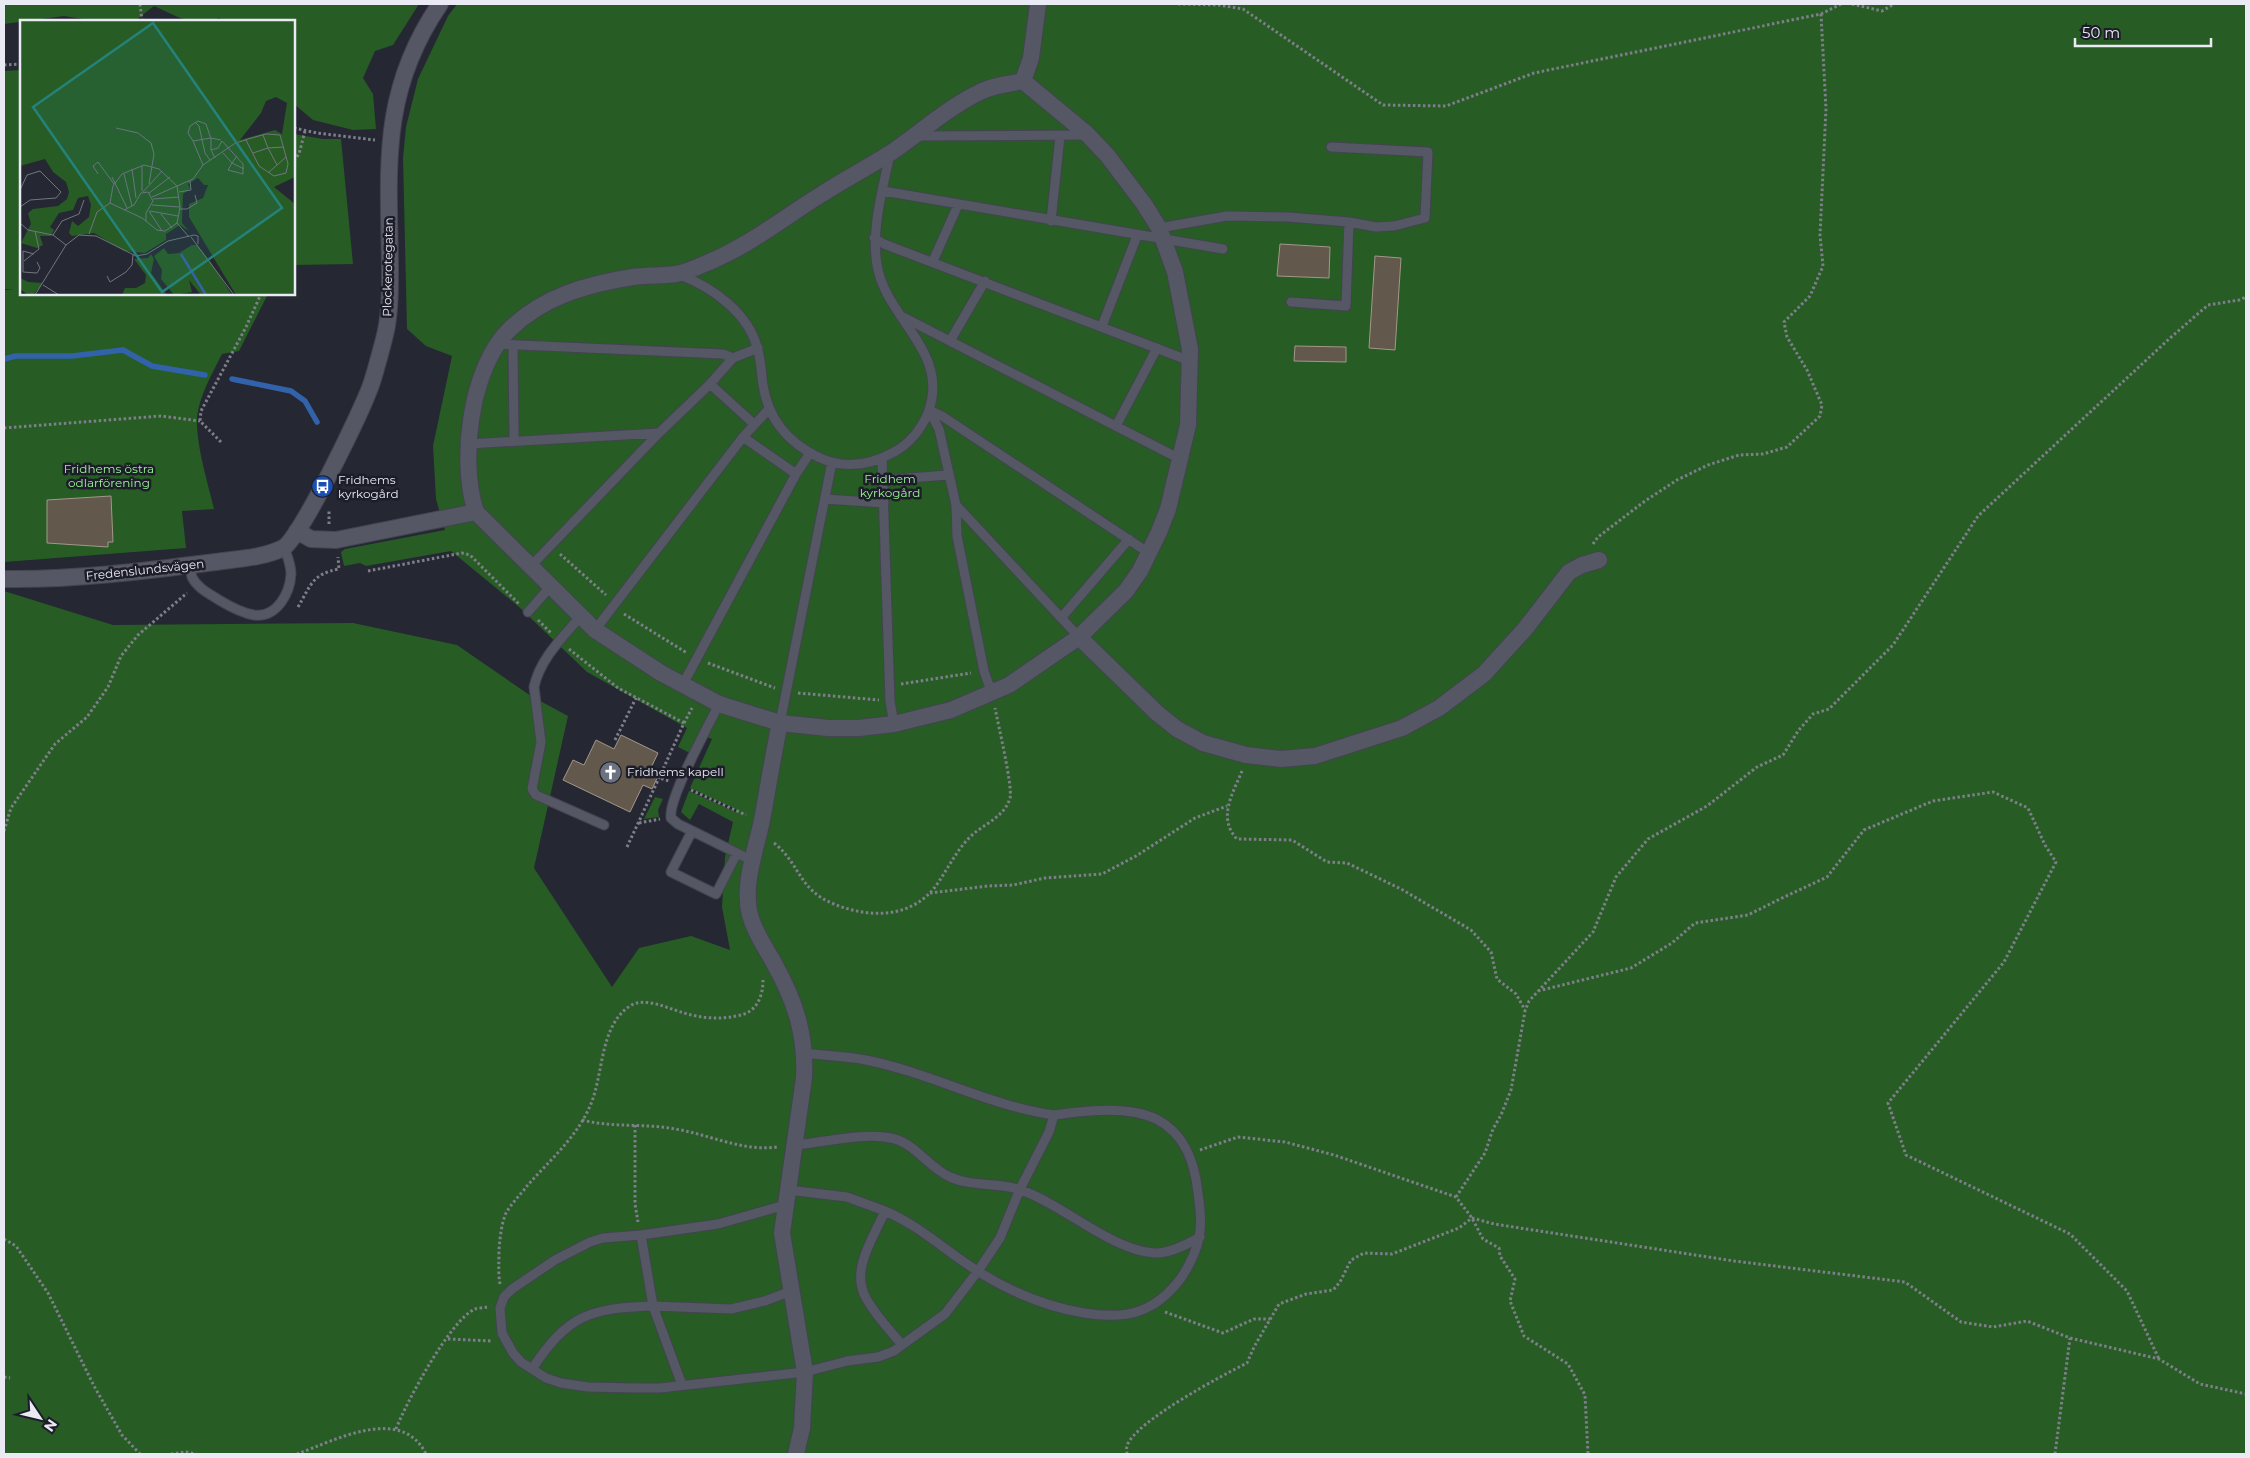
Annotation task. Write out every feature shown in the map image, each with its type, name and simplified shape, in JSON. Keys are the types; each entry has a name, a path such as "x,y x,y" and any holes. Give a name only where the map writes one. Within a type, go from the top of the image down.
{"street":[{"name":"Plockerotegatan","path":"284,547 297,531 322,487 364,402 385,337 389,307 388,183 390,142 397,96 411,54 440,4"},
{"path":"1024,81 1031,58 1038,4"},
{"path":"1024,81 1087,134 1128,180 1161,234 1175,272 1190,349 1188,425 1168,509 1140,571 1126,591 1079,637 1023,677 992,694 951,710 894,724 828,728 780,723 719,704 661,673 596,630 550,587 476,512 470,493 468,444 475,400 484,370 505,344 509,329 538,306 586,286 634,276 678,274 717,259 752,240 821,194 890,153 983,90 1024,81"},
{"path":"297,531 311,539 336,540 476,512"},
{"name":"Fredenslundsvägen","path":"4,579 101,575 190,566 235,560 284,547"},
{"path":"1079,637 1148,705 1176,729 1203,742 1246,755 1281,759 1315,756 1358,744 1423,718 1475,682 1514,642 1565,576 1582,565 1600,560"},
{"path":"780,723 753,861 749,908 763,948 774,964 793,1000 805,1053 804,1078 782,1233 805,1372 803,1419 796,1454"}],"lane":[{"path":"914,136 1060,136 1087,134"},
{"path":"1051,221 1060,136"},
{"path":"883,191 1137,236 1161,234 1226,216 1288,217 1349,222 1376,227 1394,226 1425,218 1428,152 1331,147"},
{"path":"678,274 694,280 711,290 743,320 758,348 769,409 779,428 810,453 832,462 861,464 882,458 907,443 917,432 929,410 933,393 932,374 924,350 885,291 877,267 874,238 890,153"},
{"path":"934,262 958,204"},
{"path":"1291,302 1346,306 1349,222"},
{"path":"1161,234 1224,249"},
{"path":"1102,326 1137,236"},
{"path":"874,238 884,244 985,281 1190,361"},
{"path":"950,341 985,281"},
{"path":"900,316 1180,459"},
{"path":"514,441 505,344 723,354 733,358"},
{"path":"530,567 659,433 710,384 733,358 758,348"},
{"path":"1116,426 1157,348"},
{"path":"710,384 754,424"},
{"path":"596,630 743,437 769,409"},
{"path":"929,410 939,429 956,506 957,536 984,671 992,694"},
{"path":"929,410 942,416 1149,553"},
{"path":"468,444 659,433"},
{"path":"743,437 796,474"},
{"path":"683,684 796,474 810,453"},
{"path":"882,458 890,701 894,724"},
{"path":"780,723 832,462"},
{"path":"884,480 948,475"},
{"path":"825,499 884,503"},
{"path":"956,506 1079,637"},
{"path":"1061,618 1129,539"},
{"path":"190,566 192,577 197,584 231,608 256,615 267,614 282,602 289,587 290,566 284,547"},
{"path":"528,612 550,587"},
{"path":"581,616 542,664 534,687 541,742 532,789 536,795 604,825"},
{"path":"719,704 681,785 671,809 671,818 678,824 753,861"},
{"path":"692,831 671,872 716,894 737,853"},
{"path":"805,1053 866,1060 945,1083 1007,1106 1054,1115 1103,1111 1146,1116 1164,1124 1185,1144 1197,1180 1201,1218 1200,1237 1193,1257 1182,1276 1164,1298 1153,1306 1121,1315 1083,1313 1063,1309 1037,1300 996,1282 978,1271 917,1227 885,1211 847,1197 786,1197 718,1224 641,1235 603,1238 574,1249 520,1283 502,1301 500,1327 504,1339 513,1353 532,1369 554,1382 582,1387 635,1388 805,1372 847,1361 878,1357 894,1351 945,1314 978,1271 1000,1238 1020,1189 1049,1132 1054,1115"},
{"path":"793,1145 875,1136 891,1138 902,1142 951,1177 964,1181 1020,1189 1050,1203 1106,1236 1144,1251 1155,1253 1169,1250 1186,1245 1200,1237"},
{"path":"885,1211 861,1268 861,1286 869,1304 902,1345"},
{"path":"641,1235 644,1266 653,1306 682,1385"},
{"path":"532,1369 556,1337 576,1320 601,1311 653,1306 731,1309 765,1301 791,1291"}],"path":[{"path":"140,4 142,20"},
{"path":"1178,4 1219,4 1243,8 1383,105 1446,106 1534,73 1821,14 1841,4"},
{"path":"1852,4 1882,10 1894,4"},
{"path":"1582,565 1591,546 1598,537 1645,500 1708,464 1739,455 1763,454 1787,447 1820,416 1822,405 1807,370 1787,337 1784,322 1810,296 1823,266 1820,235 1826,109 1821,14"},
{"path":"4,65 20,64"},
{"path":"295,128 390,142"},
{"path":"295,160 299,154 305,131"},
{"path":"200,421 201,411 261,295"},
{"path":"1456,1197 1485,1153 1493,1129 1511,1090 1525,1010 1529,1001 1593,932 1616,878 1648,839 1707,806 1757,767 1783,754 1798,731 1813,714 1829,709 1893,645 1978,516 2208,305 2246,297"},
{"path":"4,428 161,416 200,421 221,442"},
{"path":"551,545 614,605 697,659 786,692 836,698 890,701"},
{"path":"368,572 462,553 470,555 528,612 602,677 636,698 684,723 627,848"},
{"path":"298,607 316,577 323,572 339,569"},
{"path":"4,831 11,808 55,744 87,717 108,687 121,656 138,635 197,584"},
{"path":"890,686 984,671"},
{"path":"659,778 681,785 761,822 767,837 787,855 807,887 834,904 858,912 887,914 907,908 930,893 962,846 977,830 999,815 1010,800 1010,783 992,694"},
{"path":"615,740 636,698"},
{"path":"1246,755 1244,766 1227,806 1230,832 1237,839 1292,840 1327,862 1347,863 1402,889 1470,930 1491,952 1497,979 1516,994 1525,1010"},
{"path":"1538,991 1632,968 1672,943 1695,922 1748,914 1827,877 1864,830 1933,801 1993,792 2028,808 2045,845 2056,862 2004,962 1888,1102 1906,1155 2070,1234 2127,1291 2159,1359"},
{"path":"930,893 1013,885 1044,878 1102,874 1136,856 1195,818 1227,806"},
{"path":"638,823 671,818"},
{"path":"396,1429 404,1410 447,1339 460,1322 475,1309 502,1301 498,1272 500,1235 506,1212 578,1129 590,1106 598,1082 605,1049 612,1028 621,1012 635,1003 650,1003 693,1016 724,1019 748,1014 757,1005 762,994 763,948"},
{"path":"582,1120 603,1125 674,1128 754,1148 793,1145"},
{"path":"635,1125 635,1204 641,1235"},
{"path":"1189,1154 1238,1137 1285,1142 1334,1155 1456,1197 1472,1218 1483,1239 1499,1248 1500,1256 1515,1279 1510,1301 1524,1336 1568,1364 1585,1395 1588,1454"},
{"path":"1472,1218 1494,1224 1734,1262 1905,1282 1961,1322 1993,1327 2026,1321 2070,1338 2159,1359 2200,1384 2246,1394"},
{"path":"1127,1454 1127,1446 1137,1433 1160,1414 1247,1363 1279,1304 1306,1294 1333,1290 1340,1282 1351,1260 1364,1253 1392,1254 1459,1228 1472,1218"},
{"path":"4,1239 16,1246 48,1293 94,1386 122,1435 140,1454"},
{"path":"1153,1306 1172,1315 1223,1333 1254,1320 1270,1319"},
{"path":"2055,1454 2070,1338"},
{"path":"447,1339 493,1341 504,1339"},
{"path":"4,1377 10,1378"},
{"path":"297,1454 348,1435 373,1429 396,1429 407,1434 422,1446 426,1454"},
{"path":"171,1454 186,1452 196,1454"}],"green space":[{"path":"4,4 419,4 393,45 375,51 363,78 373,94 376,129 353,130 313,120 295,105 295,20 222,20 219,18 214,20 186,20 154,6 136,20 89,20 64,16 20,20 20,22 4,24"},
{"name":"Fridhem kyrkogård","path":"457,4 2246,4 2246,1454 4,1454 4,591 113,625 353,623 457,645 531,696 568,716 534,868 612,987 639,948 691,936 730,950 722,907 725,857 733,822 699,804 690,820 681,812 689,791 736,812 736,809 690,788 712,739 699,734 690,753 678,747 687,728 587,672 518,606 451,551 366,566 360,563 344,566 341,552 345,549 445,530 436,499 433,446 452,356 426,346 407,329 403,158 406,127 418,79 448,16"},
{"name":"Fridhems östra odlarförening","path":"20,70 20,295 267,295 239,351 222,354 202,396 197,421 199,446 214,509 182,511 186,548 4,562 4,290 14,290 4,289 4,71"},
{"path":"295,134 323,139 341,139 353,264 295,265"},
{"path":"655,797 663,799 658,810 659,817 644,819"}],"building":[{"path":"1280,244 1330,247 1329,278 1277,276"},
{"path":"1375,256 1401,258 1395,350 1369,348"},
{"path":"1295,346 1346,347 1346,362 1294,361"},
{"path":"111,496 113,542 108,542 108,547 47,543 47,500"},
{"name":"Fridhems kapell","path":"621,735 658,753 650,770 659,774 652,789 643,785 630,812 563,780 573,760 584,765 596,740 614,749"}],"waterway":[{"path":"4,359 16,356 72,356 123,350 152,366 205,375"},
{"path":"232,379 291,391 305,401 317,422"}],"place":[{"name":"Fridhems kyrkogård","path":"322,487"},
{"name":"Fridhems kapell","path":"611,772"}]}
